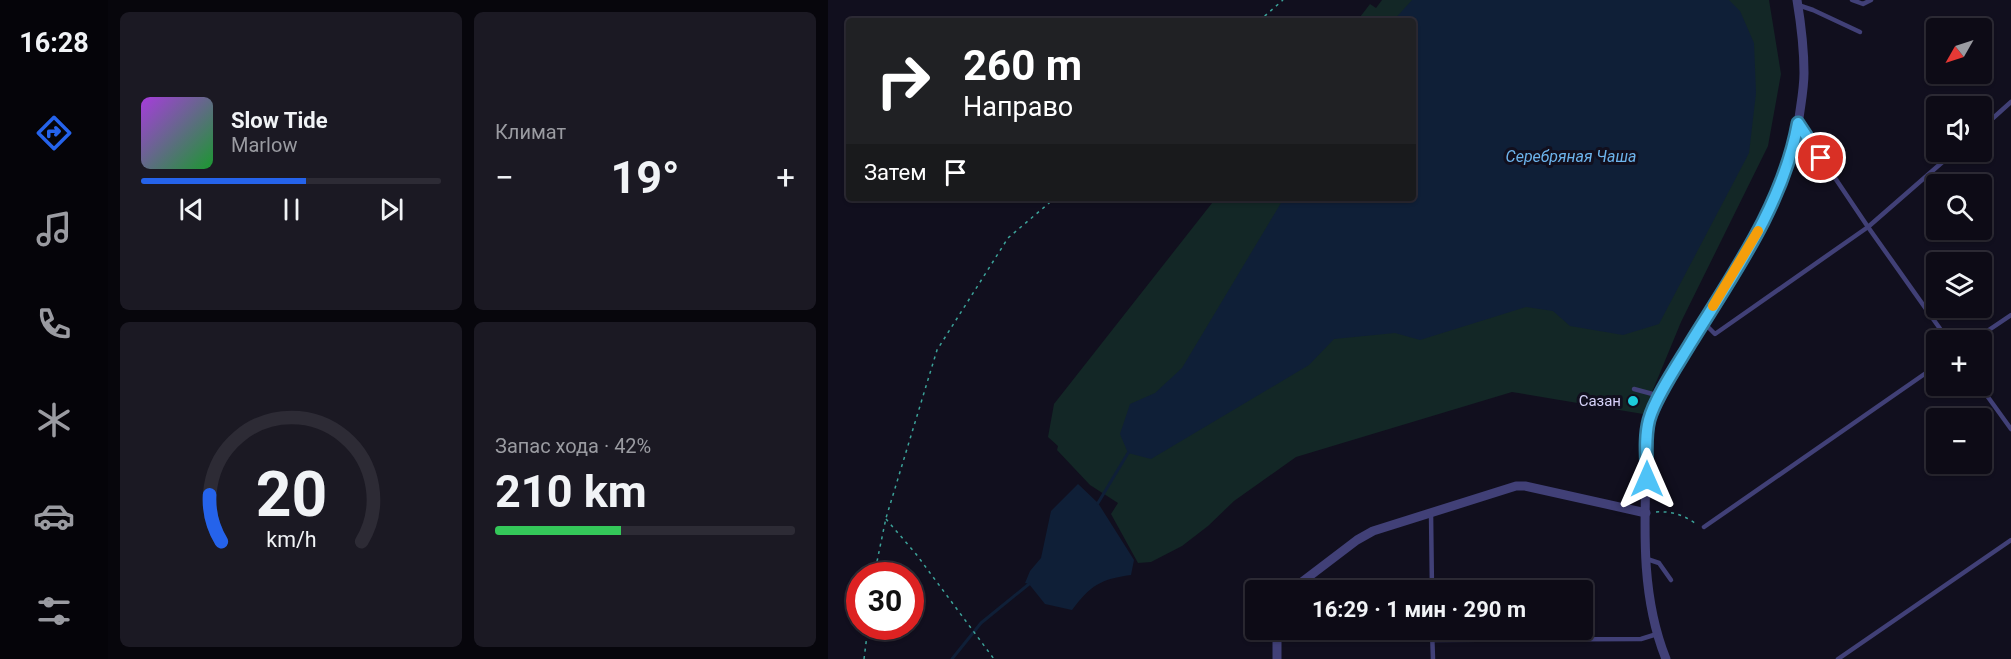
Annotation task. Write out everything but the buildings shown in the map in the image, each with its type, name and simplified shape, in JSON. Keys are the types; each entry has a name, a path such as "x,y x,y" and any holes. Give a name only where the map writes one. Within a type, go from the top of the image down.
{"street":[{"path":"1666,659 1657,634 1646,583 1647,432 1650,418 1660,396 1765,219 1781,184 1793,148 1804,74 1798,2"},
{"path":"1305,580 1364,536 1516,486 1525,486 1646,513"},
{"path":"1277,640 1277,659"}],"lane":[{"path":"1852,0 1863,4 1871,0"},
{"path":"1798,2 1860,32"},
{"path":"1992,119 2011,102"},
{"path":"1798,123 1941,330"},
{"path":"1704,322 1715,334 1868,227 1943,162"},
{"path":"1989,330 2011,315"},
{"path":"1704,527 1926,373"},
{"path":"1634,389 1660,396"},
{"path":"1987,396 2011,429"},
{"path":"1431,513 1432,580"},
{"path":"1838,659 2011,540"},
{"path":"1645,559 1659,564 1671,580"},
{"path":"1593,639 1641,639 1657,634"},
{"path":"1432,640 1433,659"}],"path":[{"path":"1262,18 1283,0"},
{"path":"877,562 886,518 937,350 1008,238 1051,201"},
{"path":"1646,513 1666,512 1686,516 1695,524 1704,527"},
{"path":"886,518 916,554 994,659"},
{"path":"864,659 866,640"}],"green space":[{"name":"Серебряная Чаша","path":"1382,0 1769,0 1781,74 1768,146 1681,322 1643,414 1512,392 1296,457 1234,501 1208,526 1182,546 1151,562 1138,563 1111,514 1118,503 1090,485 1048,437 1054,404 1214,201 1416,201 1416,18 1359,18 1370,4 1376,8"}],"water":[{"name":"Серебряная Чаша","path":"1412,0 1729,0 1740,11 1754,43 1756,93 1749,153 1659,324 1623,335 1570,326 1553,311 1526,307 1420,340 1395,333 1334,339 1309,365 1151,459 1128,453 1120,434 1130,404 1155,393 1182,368 1282,201 1416,201 1416,18 1396,18"},
{"path":"1078,484 1098,503 1134,560 1131,575 1111,579 1090,589 1072,610 1045,604 1029,584 1025,583 1030,571 1041,558 1051,511"}],"waterway":[{"path":"1098,503 1128,453"},
{"path":"952,659 981,623 1029,584"}],"slow traffic":[{"path":"1713,306 1758,231"}],"place":[{"name":"Сазан","path":"1633,401"}],"route":[{"path":"1647,479 1647,432 1650,418 1668,381 1765,219 1781,184 1793,148 1798,123 1821,158"}]}
